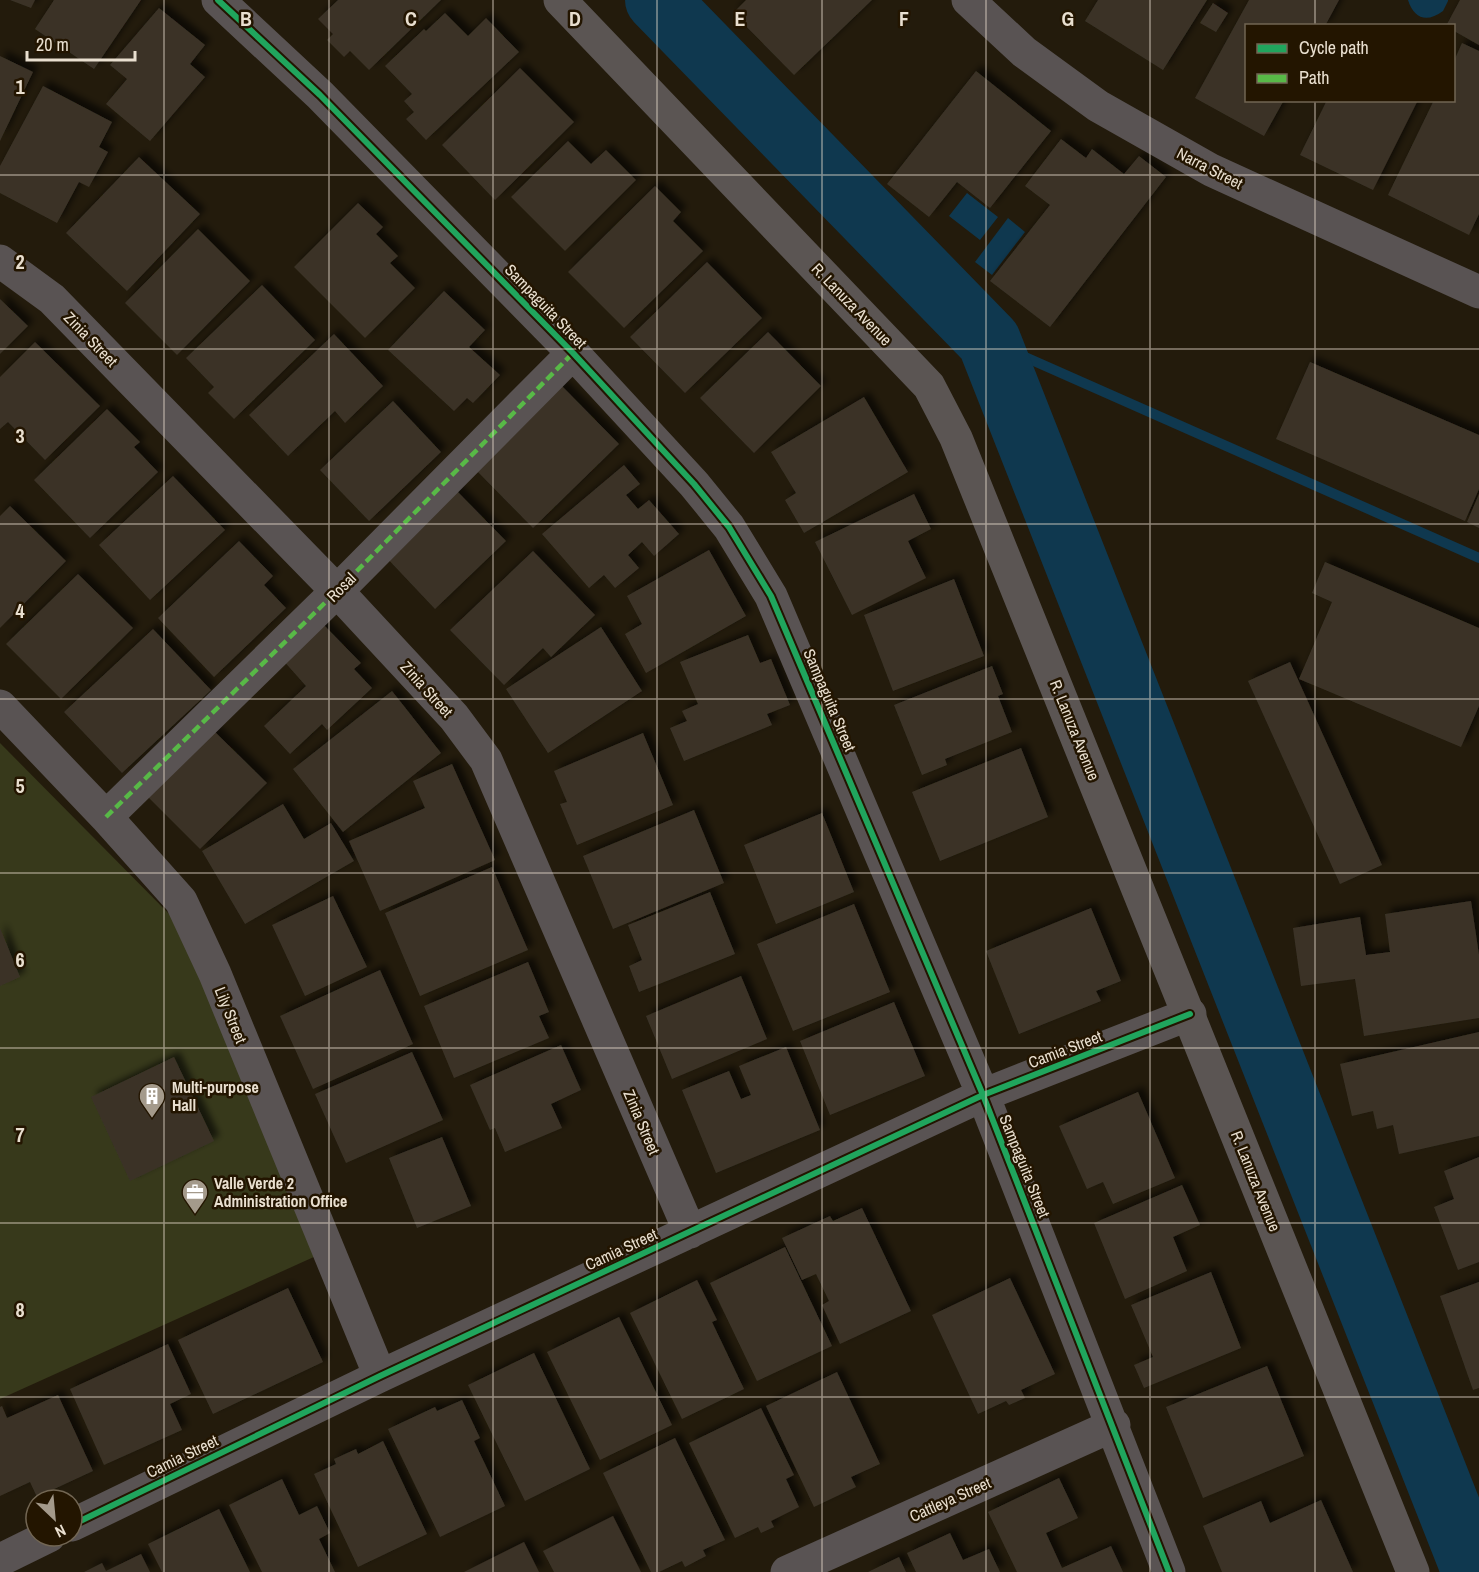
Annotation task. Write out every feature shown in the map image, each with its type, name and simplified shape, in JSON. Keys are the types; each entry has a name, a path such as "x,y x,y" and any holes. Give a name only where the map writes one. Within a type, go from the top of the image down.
{"main road":[{"name":"R. Lanuza Avenue","path":"560,0 929,386 956,438 1413,1572"}],"street":[{"name":"Sampaguita Street","path":"218,0 320,94 573,353 694,484 729,527 771,596 983,1095 1170,1572"},
{"name":"Narra Street","path":"968,0 1024,52 1108,112 1211,170 1479,292"},
{"name":"Zinia Street","path":"0,261 52,299 337,591 454,717 486,760 690,1232"},
{"name":"Rosal","path":"106,818 337,591 573,353"},
{"name":"Lily Street","path":"0,706 106,818 181,902 215,974 380,1376"},
{"name":"Camia Street","path":"84,1519 380,1376 983,1095 1190,1014"},
{"name":"Cattleya Street","path":"787,1572 1114,1425"},
{"path":"0,1560 24,1548"}],"green space":[{"path":"0,743 185,930 316,1256 0,1399"}],"water":[{"path":"1408,0 1448,1 1443,11 1426,18 1417,15"},
{"path":"967,193 998,217 980,240 949,216"},
{"path":"1008,218 1025,232 992,275 975,262"}],"building":[{"path":"10,0 35,0 31,8"},
{"path":"54,0 141,0 94,69 35,29"},
{"path":"338,0 441,0 369,70 350,51 344,57 327,40 333,34 318,19"},
{"path":"746,0 872,0 794,75 733,13"},
{"path":"1098,0 1207,0 1163,70 1085,21"},
{"path":"1249,0 1339,0 1326,24 1245,24 1245,102 1283,102 1264,136 1195,98"},
{"path":"1460,0 1479,0 1479,45 1455,32 1455,24 1447,24"},
{"path":"1213,3 1228,13 1216,32 1200,23"},
{"path":"159,8 205,45 190,64 205,77 150,141 106,104 127,79 110,65"},
{"path":"445,13 468,36 486,18 519,52 426,140 406,119 414,112 404,101 412,94 385,66 424,29 426,31"},
{"path":"1462,43 1479,51 1479,214 1469,235 1388,195 1433,102 1455,102 1455,59"},
{"path":"0,56 33,72 0,141"},
{"path":"520,68 574,122 495,200 442,145"},
{"path":"976,71 1051,131 990,208 957,182 929,217 887,184"},
{"path":"43,86 112,122 99,147 108,152 89,187 79,182 57,223 0,193 0,166"},
{"path":"1326,102 1417,102 1373,190 1300,155"},
{"path":"1061,139 1086,158 1092,149 1124,174 1139,156 1166,177 1050,327 990,281 1050,205 1025,186"},
{"path":"568,141 591,164 606,150 636,180 565,251 511,197"},
{"path":"139,157 200,214 127,291 66,233"},
{"path":"655,186 681,212 673,221 703,251 624,328 568,272"},
{"path":"358,203 383,227 376,234 398,256 390,263 415,288 365,338 294,267"},
{"path":"198,229 250,281 177,355 125,303"},
{"path":"707,262 762,318 685,393 630,337"},
{"path":"262,285 315,340 234,419 208,393 214,387 186,358"},
{"path":"444,291 485,330 469,347 500,375 473,403 467,398 454,411 388,350"},
{"path":"0,299 28,326 0,354"},
{"path":"768,332 821,386 754,453 700,398"},
{"path":"334,334 383,386 345,423 335,411 288,456 249,415"},
{"path":"35,342 100,406 45,460 8,422 0,429 0,377"},
{"path":"1310,362 1479,435 1479,489 1465,521 1276,439"},
{"path":"560,384 619,444 533,528 475,469"},
{"path":"864,397 908,472 804,533 785,500 796,493 771,452"},
{"path":"393,401 441,452 369,521 320,470"},
{"path":"107,409 140,442 134,447 158,472 90,538 34,480"},
{"path":"624,465 640,484 626,495 638,509 649,500 679,534 654,556 642,542 628,555 639,568 615,588 604,575 589,588 542,534"},
{"path":"173,476 225,530 150,600 99,545"},
{"path":"454,488 506,541 435,609 384,555"},
{"path":"914,494 931,529 908,541 926,578 852,615 815,542"},
{"path":"1479,494 1479,528 1467,522"},
{"path":"10,506 66,561 0,628 0,516"},
{"path":"239,541 273,576 264,585 286,608 214,677 158,618"},
{"path":"709,550 746,616 646,673 625,634 642,624 627,596"},
{"path":"533,551 595,615 551,657 543,648 504,685 450,630"},
{"path":"1325,562 1479,628 1479,706 1461,747 1299,679 1332,602 1312,593"},
{"path":"78,574 133,628 61,699 6,644"},
{"path":"954,579 984,656 893,691 864,615"},
{"path":"320,621 361,663 354,669 372,688 327,730 322,724 290,754 264,726 306,686 281,658"},
{"path":"601,627 642,691 548,753 506,689"},
{"path":"153,629 211,690 122,773 64,712"},
{"path":"748,635 760,663 771,659 790,705 767,714 772,725 684,761 670,728 687,721 682,711 698,704 680,662"},
{"path":"1290,662 1382,865 1340,884 1248,681"},
{"path":"992,666 1003,694 998,696 1012,732 945,759 947,765 922,775 894,705"},
{"path":"392,691 441,753 343,832 293,769"},
{"path":"212,729 267,783 200,849 146,795"},
{"path":"643,733 673,805 577,845 560,804 567,802 554,771"},
{"path":"1021,748 1048,817 940,861 912,792"},
{"path":"452,764 495,860 380,911 349,841 425,808 413,781"},
{"path":"283,804 304,839 331,823 354,861 245,924 202,851"},
{"path":"694,810 724,883 613,929 583,856"},
{"path":"822,813 854,892 776,924 744,845"},
{"path":"492,867 528,950 420,996 385,913"},
{"path":"710,892 735,954 639,992 629,966 642,960 628,925"},
{"path":"333,896 367,967 305,996 272,925"},
{"path":"1471,901 1479,955 1479,1018 1364,1036 1355,979 1301,986 1293,928 1360,917 1366,955 1390,952 1385,914"},
{"path":"854,904 890,992 793,1031 757,944"},
{"path":"1091,908 1121,981 1096,991 1101,1001 1019,1034 986,951"},
{"path":"0,928 20,977 0,986"},
{"path":"528,962 549,1012 539,1016 549,1038 454,1078 424,1006"},
{"path":"380,970 413,1044 313,1089 280,1016"},
{"path":"741,976 767,1039 672,1079 646,1016"},
{"path":"894,1002 925,1076 830,1115 800,1041"},
{"path":"1479,1032 1479,1136 1399,1154 1393,1125 1377,1129 1373,1111 1352,1116 1340,1064"},
{"path":"561,1045 581,1090 551,1104 562,1128 505,1152 495,1128 490,1130 470,1085"},
{"path":"786,1047 820,1130 716,1173 682,1090 729,1071 741,1099 751,1095 739,1066"},
{"path":"412,1052 443,1120 346,1163 315,1094"},
{"name":"Multi-purpose Hall","path":"174,1057 214,1141 130,1181 91,1097"},
{"path":"1138,1092 1175,1178 1113,1204 1103,1182 1087,1189 1059,1126"},
{"path":"442,1137 471,1206 417,1228 389,1158"},
{"path":"1479,1157 1479,1262 1458,1270 1434,1207 1454,1199 1444,1171"},
{"path":"1182,1185 1200,1225 1173,1237 1187,1271 1125,1299 1094,1223"},
{"path":"862,1208 911,1311 840,1344 822,1305 829,1301 816,1274 802,1280 782,1238 830,1216 833,1221"},
{"path":"785,1247 832,1346 757,1381 710,1283"},
{"path":"1211,1272 1241,1348 1144,1388 1134,1365 1153,1357 1131,1305"},
{"path":"1010,1278 1055,1374 1021,1390 1025,1398 1009,1405 1006,1401 978,1414 932,1315"},
{"path":"697,1280 717,1320 712,1322 744,1389 682,1419 630,1313"},
{"path":"1479,1282 1479,1388 1473,1390 1440,1296"},
{"path":"288,1288 323,1362 213,1414 178,1340"},
{"path":"619,1317 672,1425 600,1460 547,1352"},
{"path":"168,1344 191,1394 170,1404 182,1430 104,1465 70,1389"},
{"path":"534,1353 590,1469 525,1501 468,1385"},
{"path":"1267,1366 1304,1456 1203,1498 1166,1407"},
{"path":"837,1372 880,1464 851,1477 856,1487 814,1507 766,1406"},
{"path":"58,1395 93,1471 56,1488 33,1488 30,1482 0,1496 0,1407 2,1406 7,1418"},
{"path":"462,1400 480,1438 474,1441 505,1506 440,1537 388,1429 435,1407 437,1411"},
{"path":"761,1408 794,1475 786,1479 799,1507 771,1521 774,1527 761,1533 758,1527 735,1538 689,1443"},
{"path":"675,1438 725,1540 703,1550 706,1556 685,1567 682,1561 659,1572 651,1572 603,1473"},
{"path":"383,1441 427,1534 358,1567 314,1474 336,1464 334,1459 356,1449 358,1454"},
{"path":"1059,1478 1078,1518 1046,1533 1062,1568 1111,1546 1123,1572 1017,1572 988,1512"},
{"path":"282,1479 299,1515 317,1506 330,1533 319,1539 335,1572 262,1572 229,1505"},
{"path":"1321,1500 1353,1572 1222,1572 1203,1526 1261,1501 1270,1523"},
{"path":"219,1509 250,1572 162,1572 148,1544"},
{"path":"613,1516 641,1572 554,1572 543,1551"},
{"path":"950,1533 963,1560 989,1549 1000,1572 916,1572 907,1553"},
{"path":"524,1542 539,1572 464,1572"},
{"path":"141,1554 150,1572 84,1572 102,1563 106,1571"},
{"path":"899,1557 906,1572 868,1572"}],"waterway":[{"path":"657,0 989,341 1474,1572"},
{"path":"989,341 1479,558"}],"marked path":[{"path":"106,817 337,591 573,353"}],"cycle path":[{"path":"218,0 320,95 573,353 694,484 729,527 771,596 983,1095 1169,1572"},
{"path":"84,1519 380,1376 983,1095 1190,1014"}],"place":[{"name":"Multi-purpose Hall","path":"152,1119"},
{"name":"Valle Verde 2 Administration Office","path":"195,1215"}]}
